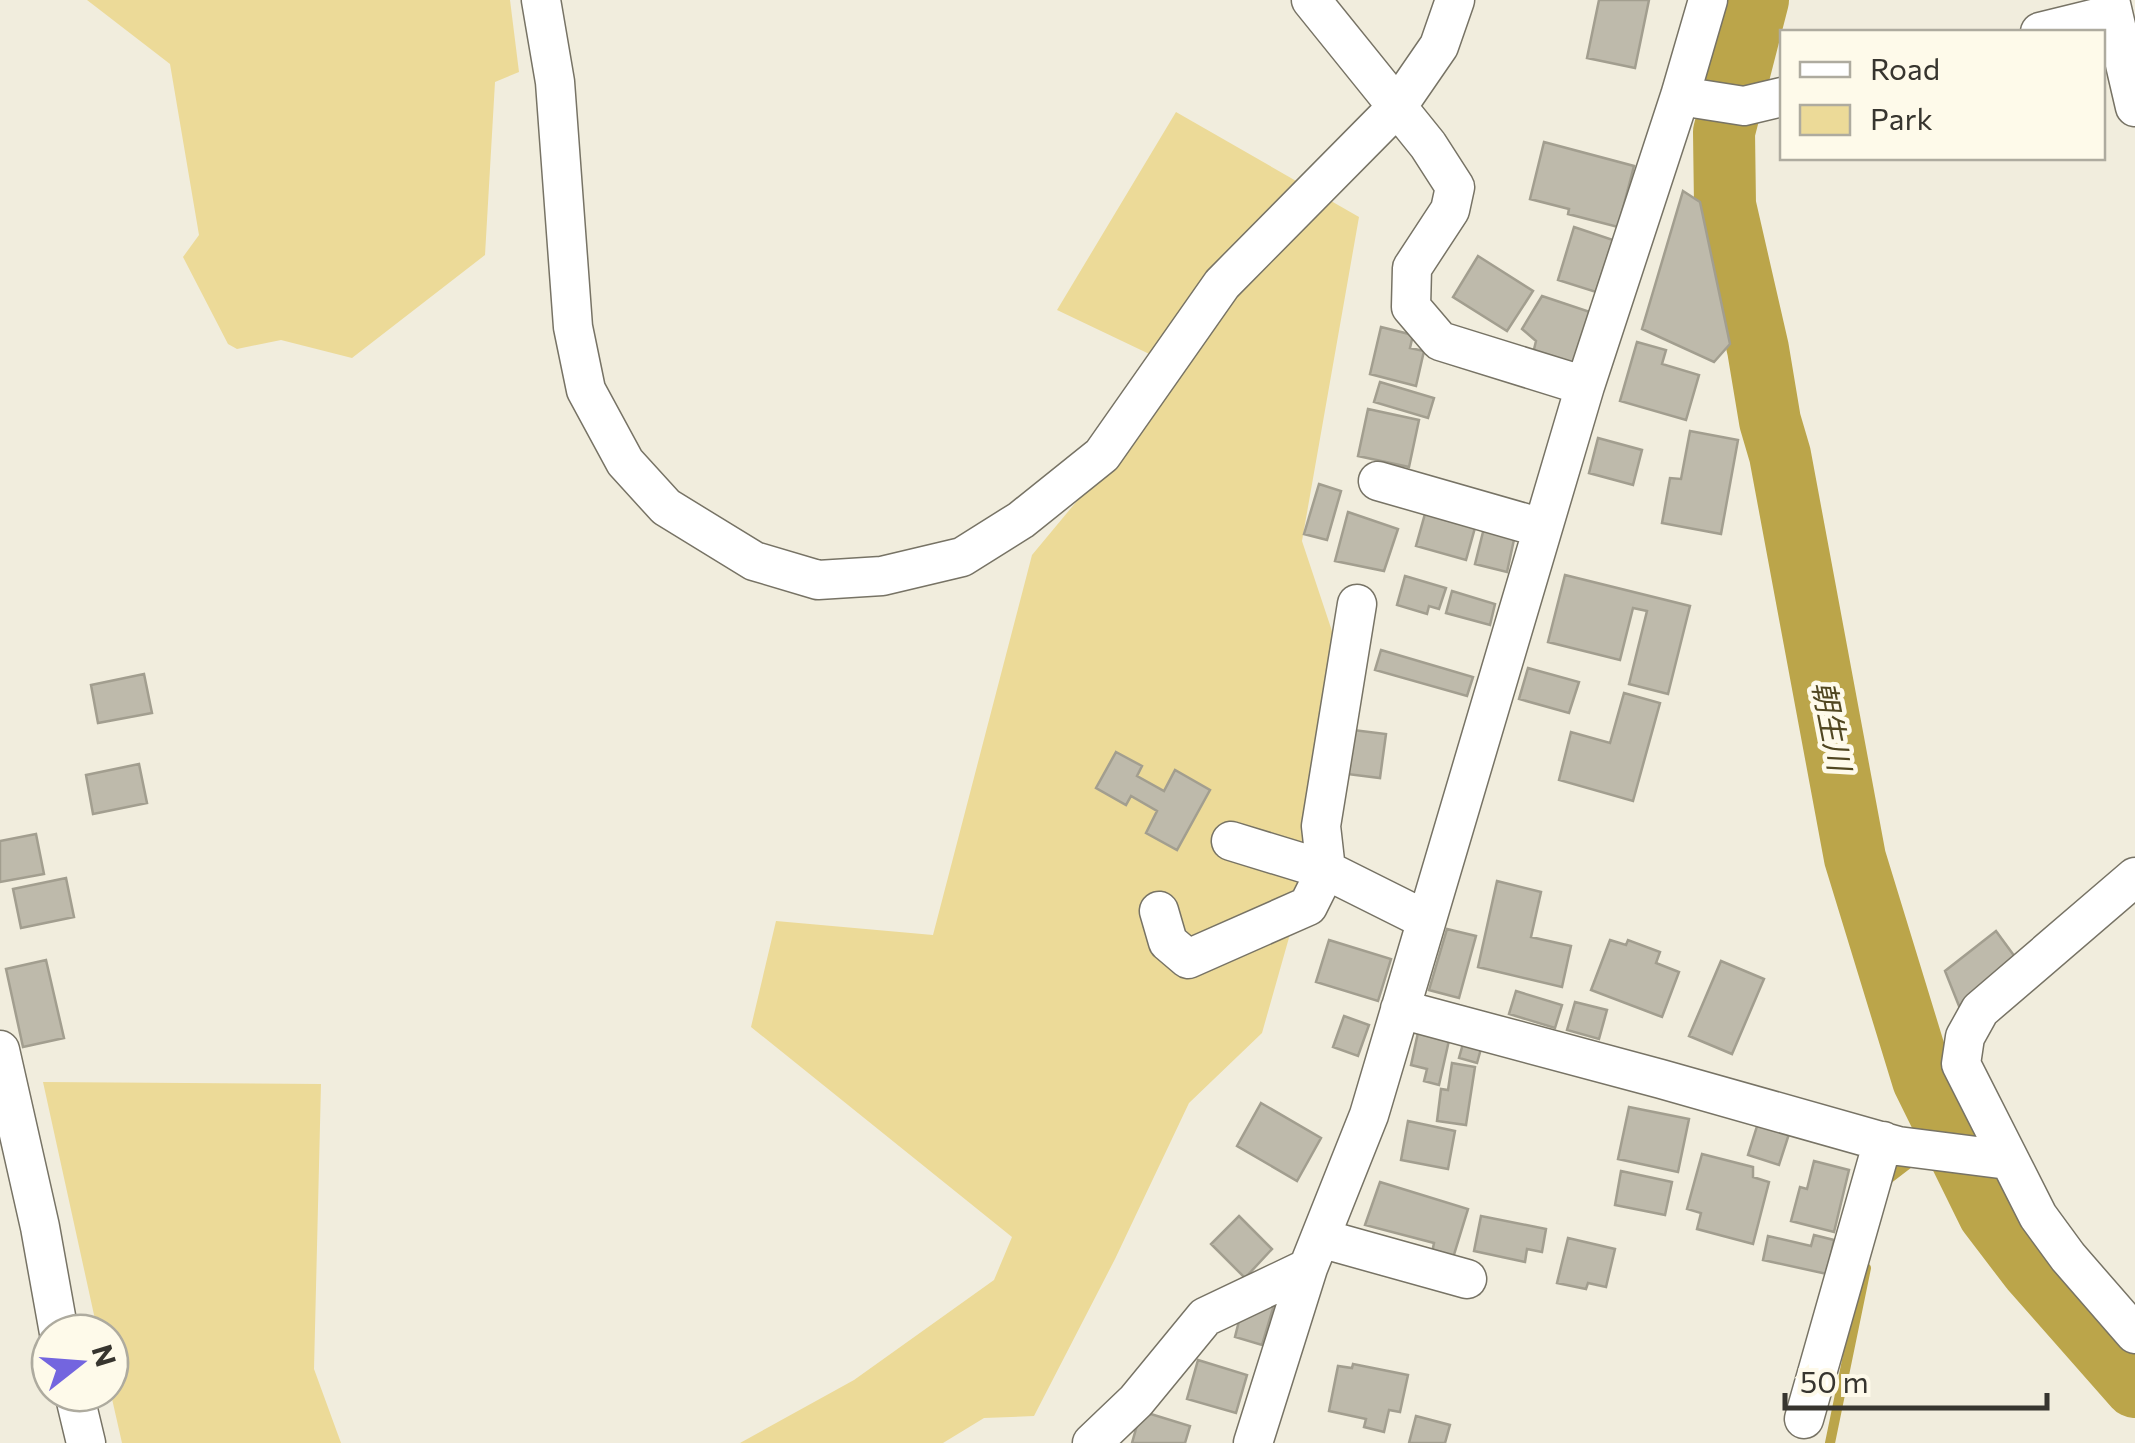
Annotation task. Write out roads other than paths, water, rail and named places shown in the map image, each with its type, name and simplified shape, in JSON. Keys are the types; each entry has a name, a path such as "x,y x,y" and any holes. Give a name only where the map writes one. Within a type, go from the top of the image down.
{"street":[{"path":"541,0 555,82 573,326 586,390 625,462 666,507 754,561 818,580 882,576 962,557 1022,520 1102,455 1222,284 1397,107 1438,46 1454,0"},
{"path":"1311,0 1428,145 1454,186 1450,210 1412,268 1411,307 1440,340 1584,386"},
{"path":"1253,1443 1314,1253 1369,1115 1584,386 1714,101 1708,0"},
{"path":"2046,30 2112,7 2135,108"},
{"path":"1714,101 1780,96"},
{"path":"1378,481 1542,528"},
{"path":"1159,911 1168,942 1188,959 1308,906 1326,870 1321,826 1357,604"},
{"path":"1232,842 1326,870 1426,920"},
{"path":"2135,877 1980,1010 1965,1037 1961,1064 2038,1216 2068,1258 2135,1334"},
{"path":"1400,1010 1662,1078 1890,1144 2008,1160"},
{"path":"0,1050 56,1313"},
{"path":"1804,1419 1890,1144"},
{"path":"1092,1443 1136,1401 1206,1317 1314,1253 1467,1279"},
{"path":"79,1413 86,1443"}],"waterway":[{"name":"朝生川","path":"1758,0 1724,132 1725,205 1780,455 1855,858 1923,1080 1989,1214 2031,1269 2135,1387"},
{"path":"1883,1183 1913,1160"},
{"path":"1830,1443 1866,1268"}]}
